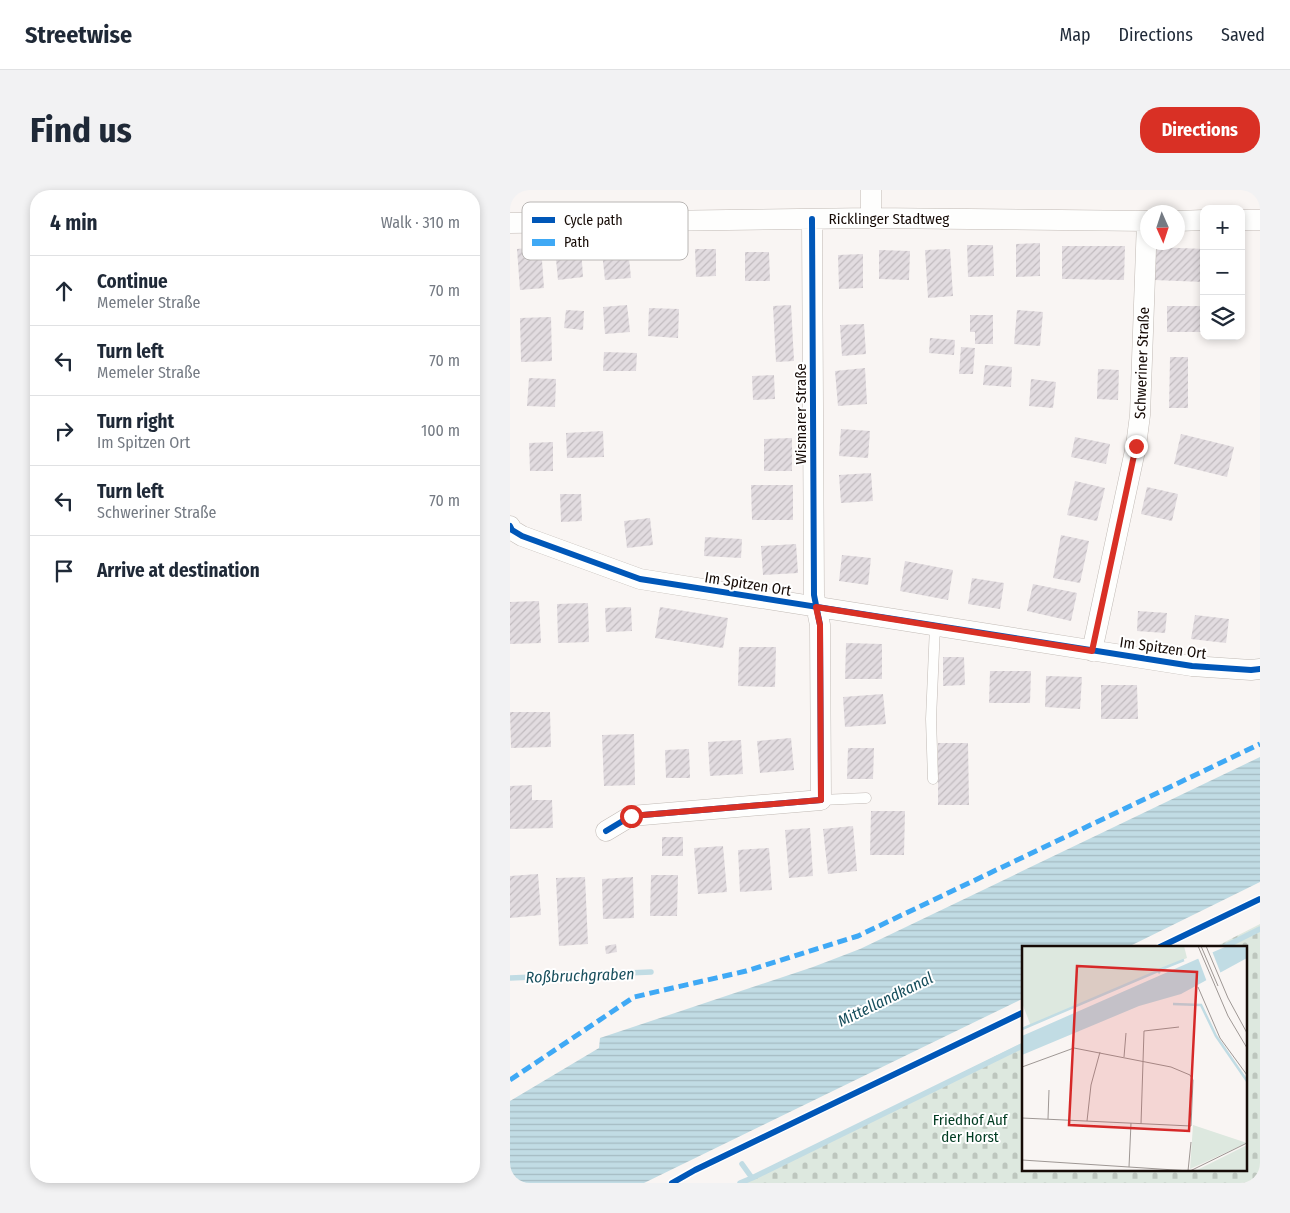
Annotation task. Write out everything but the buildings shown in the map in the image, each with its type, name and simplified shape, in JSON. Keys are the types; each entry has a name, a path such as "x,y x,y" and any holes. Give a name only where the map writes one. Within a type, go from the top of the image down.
{"street":[{"path":"871,190 871,218"},
{"name":"Ricklinger Stadtweg","path":"688,221 871,218 1140,221"},
{"name":"Wismarer Straße","path":"812,219 814,595 820,625 821,800"},
{"path":"1185,221 1200,220"},
{"path":"1245,220 1260,220"},
{"name":"Schweriner Straße","path":"1092,651 1136,446 1140,415 1146,250"},
{"name":"Im Spitzen Ort","path":"510,526 512,530 522,536 640,579 1192,666 1260,669"},
{"path":"606,831 631,816 821,800"}],"lane":[{"path":"933,779 931,719 935,626"},
{"path":"821,800 866,798"}],"green space":[{"name":"Friedhof Auf der Horst","path":"1260,924 1260,1183 741,1183 1022,1043 1022,1170 1248,1170 1248,946 1217,946"}],"water":[{"name":"Mittellandkanal","path":"1260,757 1260,882 1130,946 1022,946 1022,999 644,1183 510,1183 510,1101 599,1048 600,1038 813,967 860,949"}],"waterway":[{"path":"1226,946 1260,929"},
{"name":"Roßbruchgraben","path":"510,978 651,972"},
{"path":"742,1164 752,1178 1022,1046"},
{"path":"740,1183 752,1178"}],"marked path":[{"path":"510,1080 634,997 746,971 858,936 1260,744"}],"cycle path":[{"path":"606,831 631,816 821,800 820,625 814,595 812,219"},
{"path":"510,526 512,530 522,536 640,579 1192,666 1260,669"},
{"path":"1162,946 1260,899"},
{"path":"672,1183 695,1170 1022,1013"}],"route":[{"path":"631,816 821,800 820,625 816,607 1092,651 1136,446"}]}
